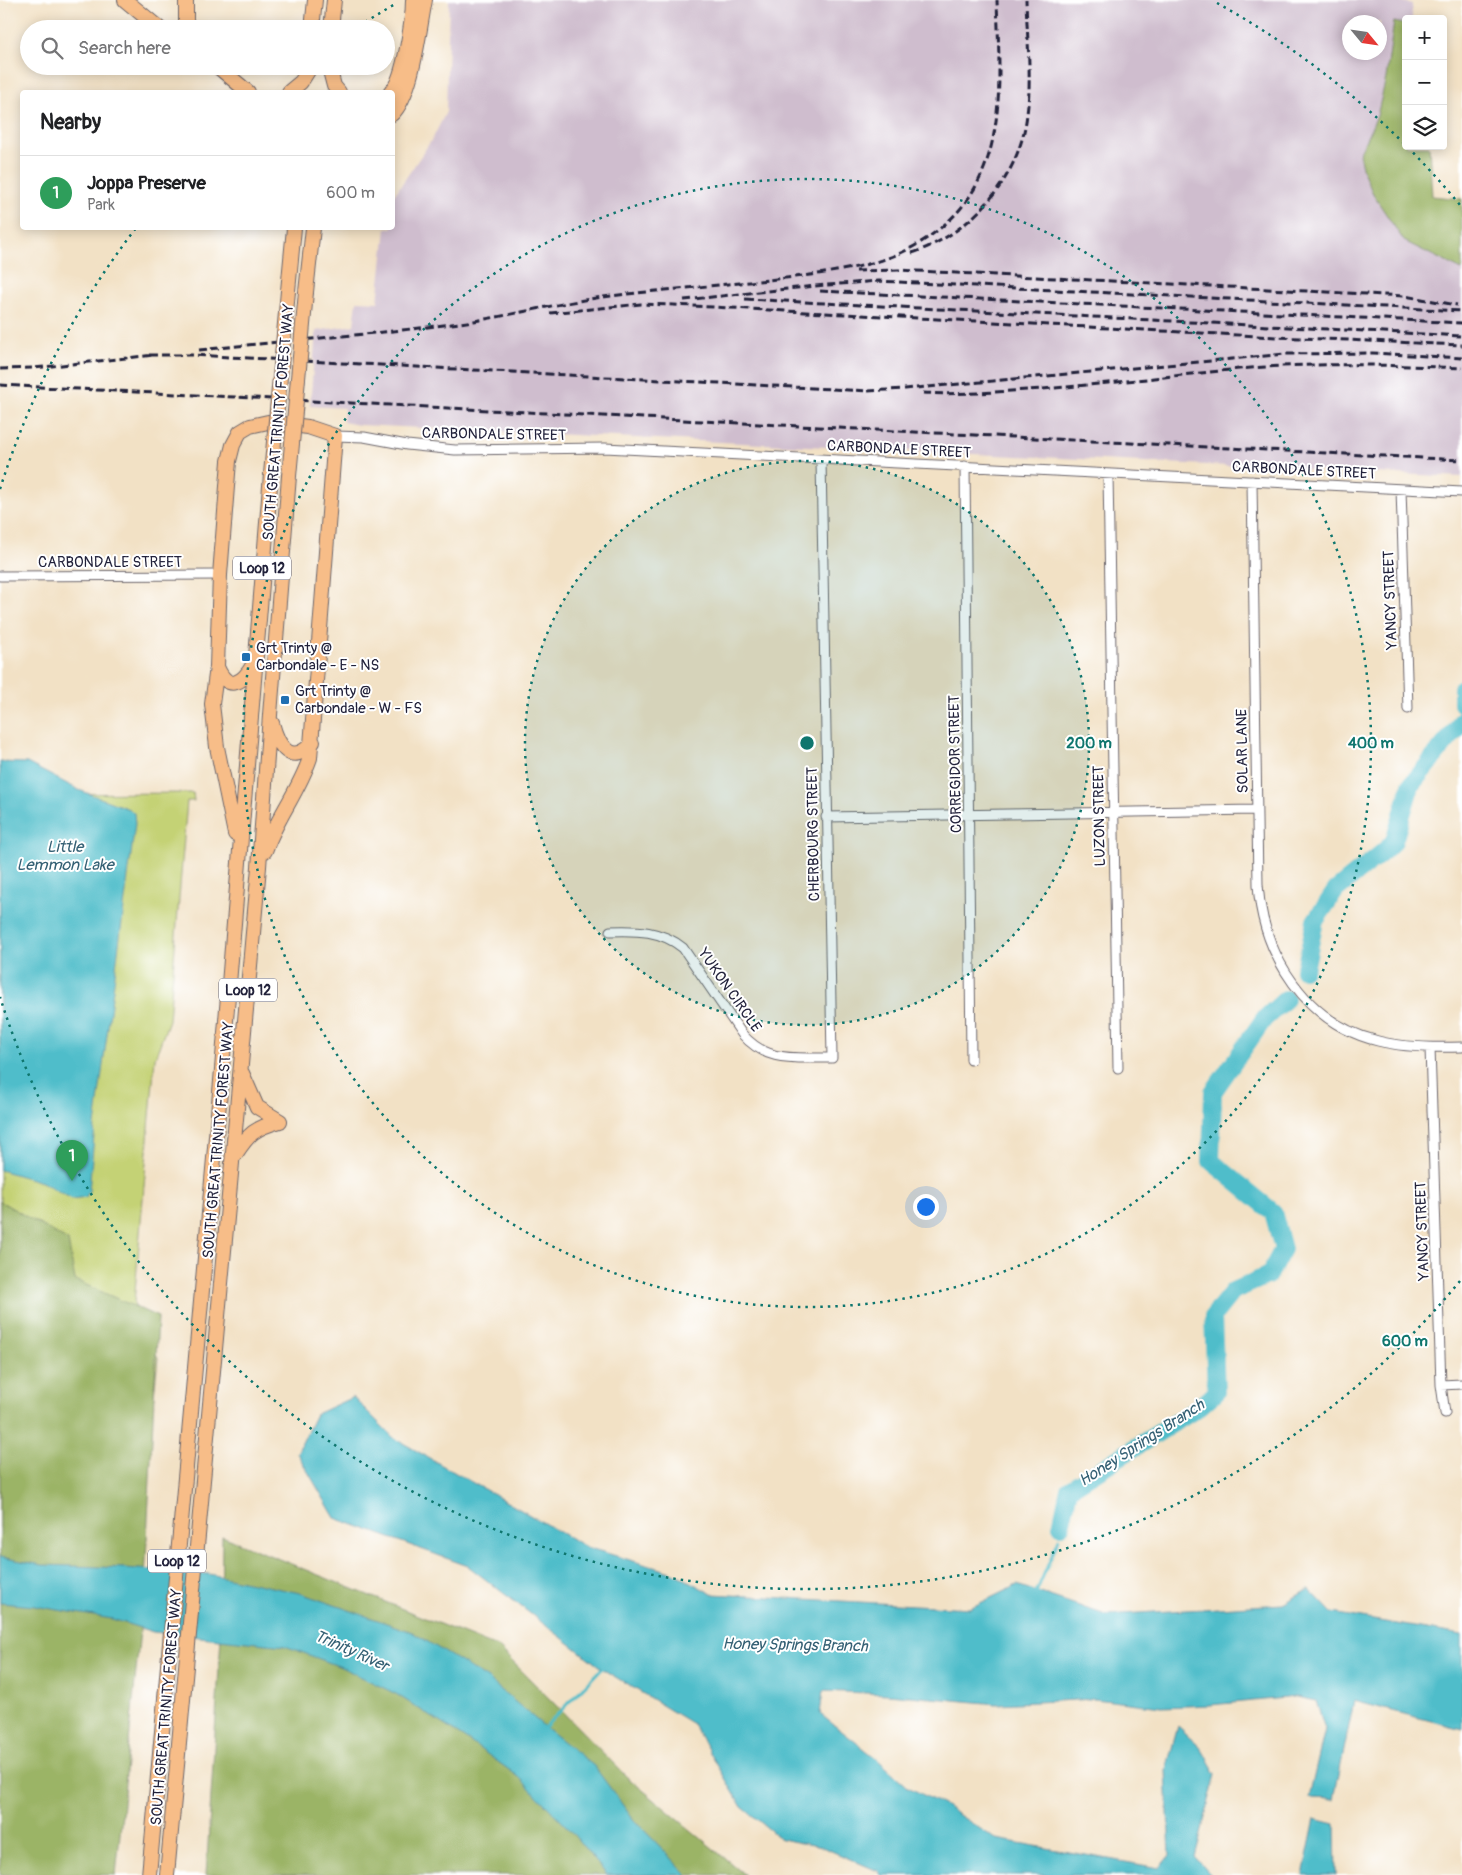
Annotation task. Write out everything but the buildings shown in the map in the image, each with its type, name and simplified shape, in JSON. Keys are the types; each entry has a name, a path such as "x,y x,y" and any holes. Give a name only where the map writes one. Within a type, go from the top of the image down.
{"main road":[{"path":"126,0 149,20"},
{"path":"186,0 186,20"},
{"path":"313,20 314,0"},
{"path":"333,20 334,0"},
{"path":"394,90 401,74 413,0"},
{"path":"395,111 401,104 408,88 425,0"},
{"path":"215,75 233,90"},
{"path":"228,75 246,90"},
{"path":"291,90 301,82 305,75"},
{"path":"306,90 308,75"},
{"path":"326,90 328,75"},
{"path":"331,75 334,86 337,90"},
{"name":"SOUTH GREAT TRINITY FOREST WAY","path":"149,1875 224,1046 254,662 294,230"},
{"name":"SOUTH GREAT TRINITY FOREST WAY","path":"167,1875 241,1071 259,867 289,476 313,230"},
{"path":"239,852 214,727 212,704 217,668 220,575 229,461 233,445 240,432 250,426 268,422 308,427 336,436 313,742 306,769 278,821 259,867"},
{"path":"217,668 221,676 228,681 236,683 242,680 254,662"},
{"path":"270,715 276,736 285,750 292,754 299,753 306,750 313,742"},
{"path":"224,1046 230,1079 229,1103 232,1112 237,1115"},
{"path":"232,1160 244,1140 253,1131 280,1121 257,1107 241,1071"}],"street":[{"name":"CARBONDALE STREET","path":"336,436 364,437 408,445 456,450 605,448 1462,492"},
{"name":"CHERBOURG STREET","path":"821,460 826,817 832,1058"},
{"name":"CORREGIDOR STREET","path":"965,466 972,1060"},
{"name":"LUZON STREET","path":"1108,474 1118,1068"},
{"name":"SOLAR LANE","path":"1252,481 1259,906 1267,937 1280,966 1296,988 1328,1018 1364,1037 1379,1041 1430,1048 1462,1047"},
{"name":"YANCY STREET","path":"1400,489 1408,709"},
{"name":"CARBONDALE STREET","path":"0,576 220,575"},
{"path":"826,817 1256,810"},
{"name":"YUKON CIRCLE","path":"610,931 636,930 657,933 672,939 684,948 742,1034 764,1053 782,1057 832,1058"},
{"name":"YANCY STREET","path":"1430,1048 1441,1385 1444,1413"},
{"path":"1441,1385 1462,1384"}],"shaded area":[{"path":"449,0 1397,0 1412,4 1412,15 1402,15 1402,150 1406,150 1412,229 1462,230 1462,477 359,425 343,422 344,408 310,406 316,331 354,325 357,301 378,302 386,230 395,230 395,194 433,138 446,112"}],"green space":[{"path":"1394,22 1402,24 1402,150 1429,150 1432,196 1462,199 1462,270 1404,241 1374,196 1363,171 1359,154 1377,116 1386,78"},
{"path":"193,793 194,801 187,801 169,1020 155,1058 134,1303 158,1358 138,1546 0,1528 0,794"},
{"path":"0,1201 68,1241 75,1280 158,1317 145,1579 116,1875 0,1875"},
{"path":"222,1536 499,1648 627,1777 745,1875 206,1875 221,1637"}],"water":[{"name":"Little Lemmon Lake","path":"0,762 27,763 79,790 129,809 134,813 135,824 95,1125 89,1191 86,1197 72,1199 42,1182 0,1170"},
{"path":"353,1397 394,1438 586,1547 674,1573 712,1594 970,1608 1017,1585 1106,1615 1283,1604 1309,1589 1332,1613 1462,1635 1462,1729 1354,1701 1334,1799 1309,1798 1325,1729 1316,1701 1296,1697 1210,1705 1162,1707 1095,1699 997,1704 888,1694 823,1691 820,1714 876,1758 908,1787 945,1806 996,1839 1159,1868 1170,1855 1166,1770 1178,1726 1200,1746 1216,1774 1195,1857 1211,1875 881,1875 878,1871 822,1847 781,1839 742,1807 693,1724 604,1670 468,1566 335,1518 297,1453 316,1414"},
{"name":"Trinity River","path":"0,1557 42,1565 209,1574 300,1593 412,1632 488,1679 594,1766 633,1819 688,1875 607,1875 569,1829 519,1777 466,1739 396,1694 341,1667 285,1646 153,1632 112,1619 34,1606 0,1603"},
{"path":"1315,1819 1335,1824 1336,1875 1303,1875"}],"waterway":[{"name":"Honey Springs Branch","path":"1462,688 1462,704"},
{"name":"Honey Springs Branch","path":"1304,970 1315,921 1336,890 1394,841 1411,785 1457,729 1462,720"},
{"name":"Honey Springs Branch","path":"1061,1526 1069,1489 1198,1408 1216,1392 1213,1316 1233,1291 1269,1275 1283,1249 1273,1212 1211,1161 1213,1092 1264,1019 1286,999"},
{"name":"Honey Springs Branch","path":"1035,1595 1059,1539"},
{"name":"Honey Springs Branch","path":"543,1729 605,1665"}],"railway":[{"path":"199,350 440,326 603,297 833,272 865,265 896,255 931,235 961,208 976,186 987,161 994,136 999,82 997,0"},
{"path":"912,253 934,244 954,232 973,217 989,200 1015,160 1023,138 1028,100 1029,71 1026,0"},
{"path":"856,271 898,270 1404,296 1457,305"},
{"path":"684,300 879,281 1462,311"},
{"path":"820,291 1462,323"},
{"path":"745,299 1462,336"},
{"path":"550,313 641,304 674,305 1462,345"},
{"path":"149,355 193,355 868,391 1286,354 1373,353 1462,358"},
{"path":"0,369 34,368 154,355"},
{"path":"923,393 1029,390 1295,365 1379,365 1462,368"},
{"path":"0,385 1462,460"}],"place":[{"name":"Grt Trinty @ Carbondale - E - NS","path":"246,657"},
{"name":"Grt Trinty @ Carbondale - W - FS","path":"285,700"},
{"name":"Joppa Preserve","path":"72,1181"}]}
